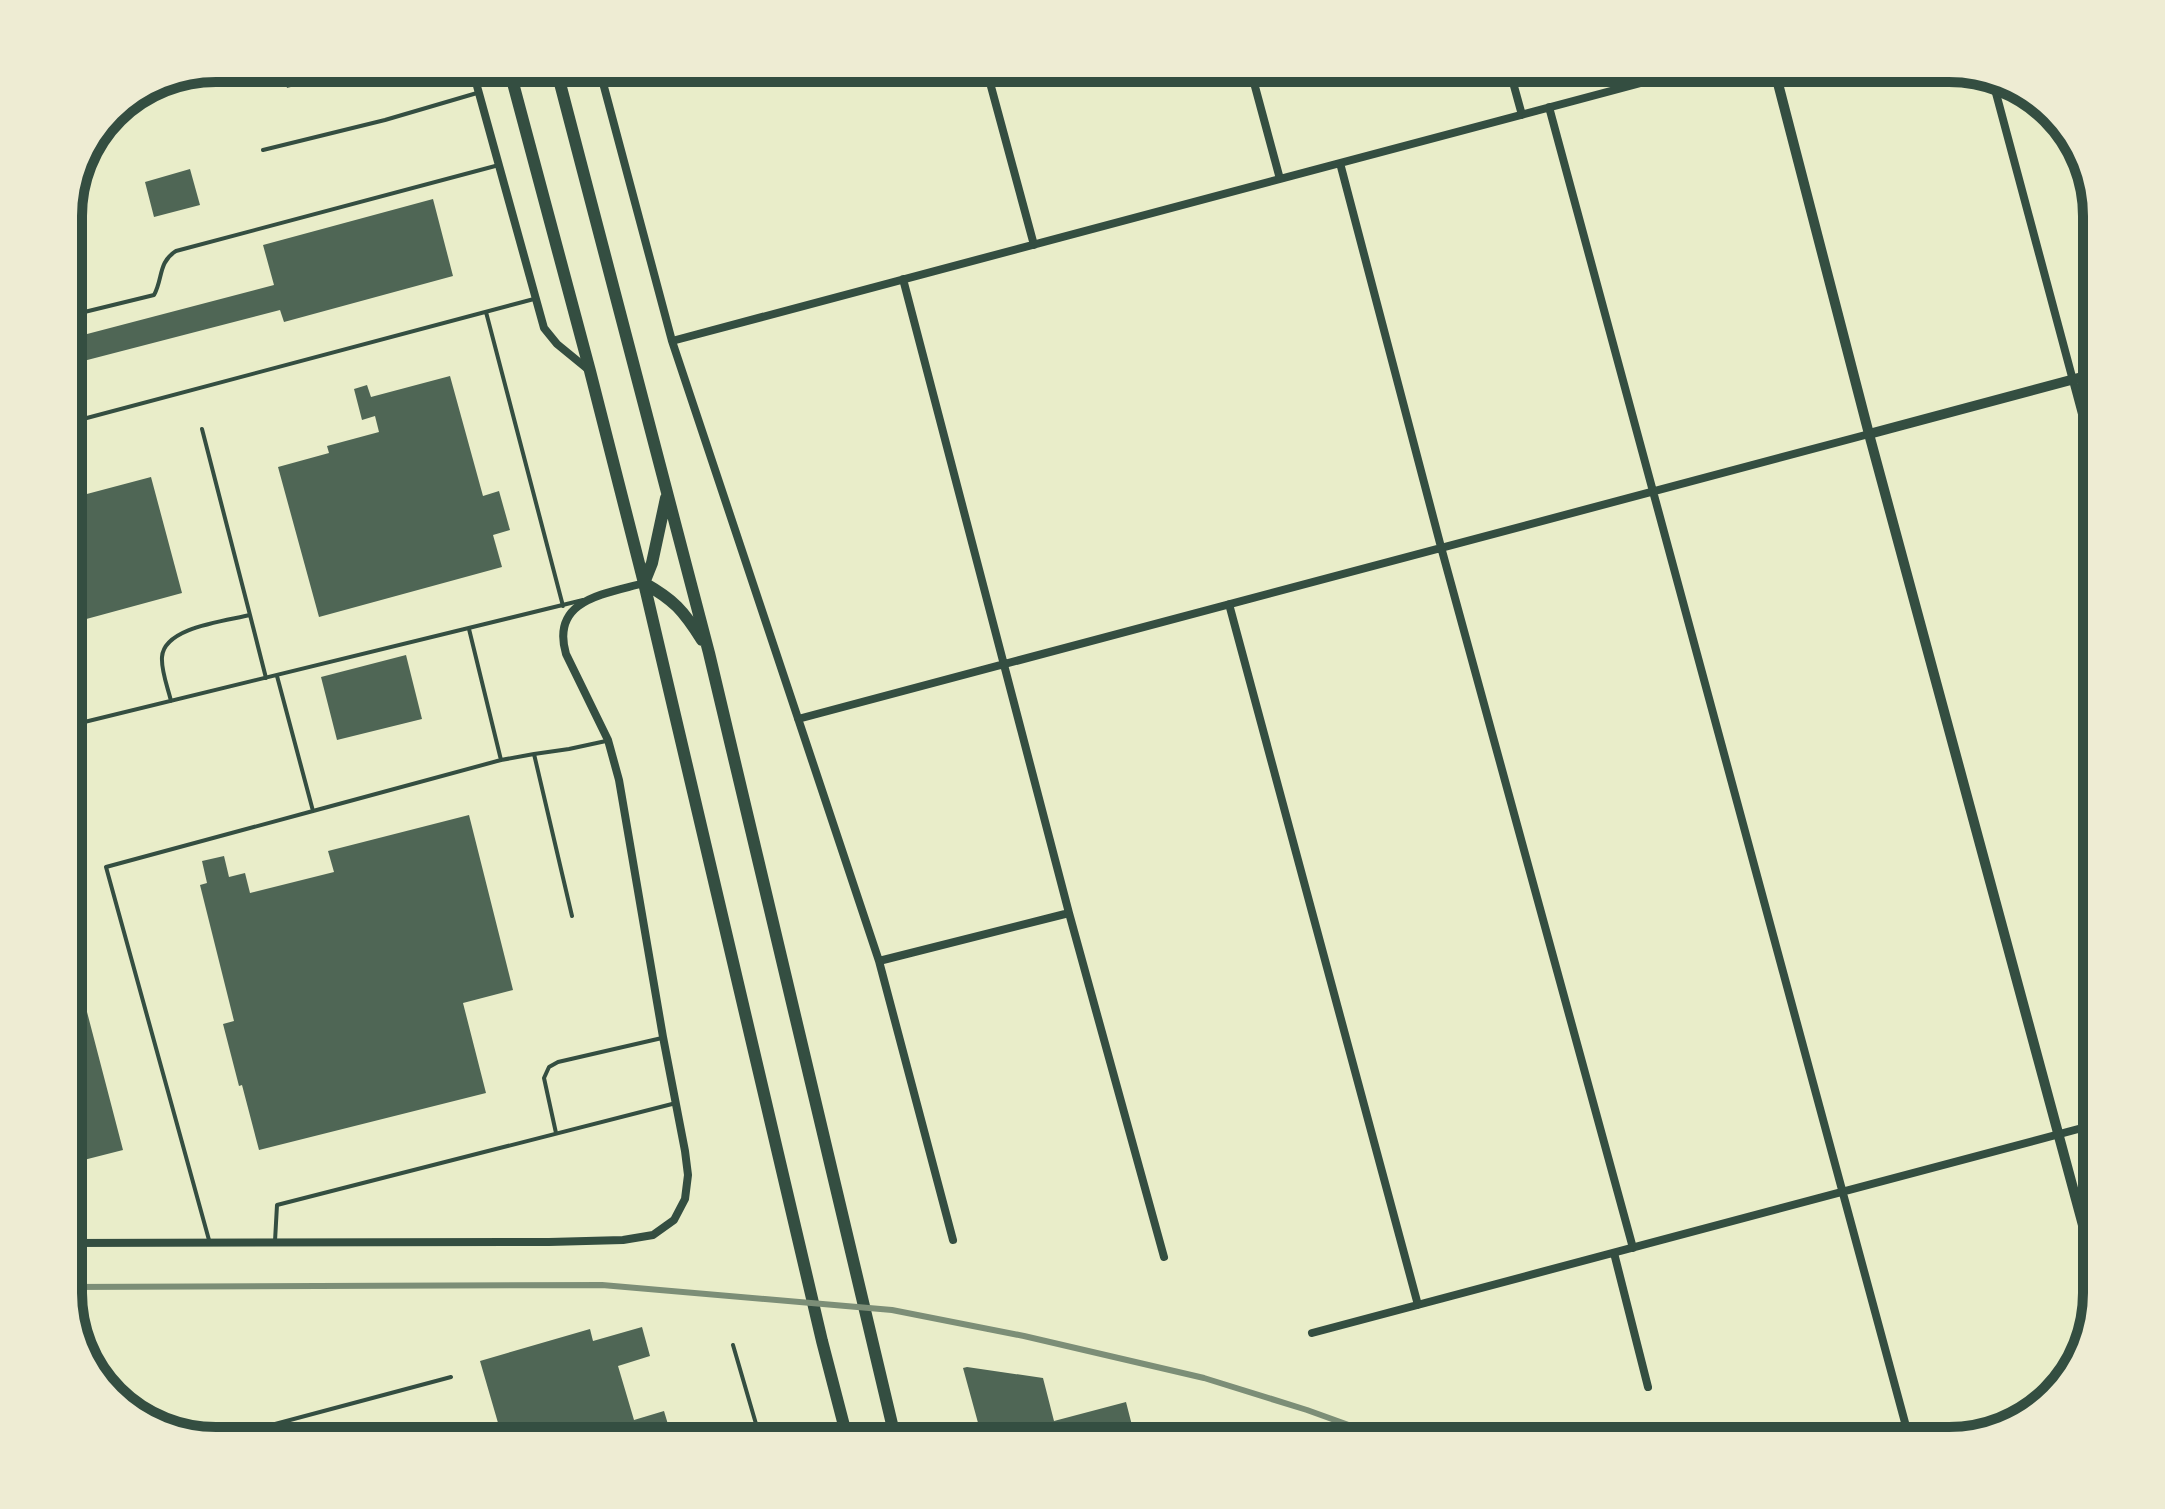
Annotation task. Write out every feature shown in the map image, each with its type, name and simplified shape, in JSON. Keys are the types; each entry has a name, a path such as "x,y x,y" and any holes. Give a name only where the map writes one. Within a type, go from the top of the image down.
{"main road":[{"path":"513,82 644,583 844,1427"},
{"path":"560,82 709,653 893,1427"},
{"path":"644,583 652,563 667,491"},
{"path":"644,583 670,599 688,617 709,653"}],"street":[{"path":"476,82 544,328 549,337 590,371"},
{"path":"603,82 672,341 879,961 953,1240"},
{"path":"990,82 1034,245"},
{"path":"1254,82 1280,179"},
{"path":"1513,82 1522,115"},
{"path":"672,341 1644,82"},
{"path":"1778,82 1869,434 2083,1226"},
{"path":"1995,91 2083,417"},
{"path":"1549,107 1906,1427"},
{"path":"1340,163 1441,547 1633,1248"},
{"path":"903,279 1069,913 1164,1257"},
{"path":"798,719 2083,376"},
{"path":"82,1243 623,1240 653,1235 674,1220 685,1199 688,1175 619,780 608,740 562,643 563,626 571,610 585,600 644,583"},
{"path":"1229,604 1418,1305"},
{"path":"879,961 1069,913"},
{"path":"1312,1333 2083,1128"},
{"path":"1614,1253 1648,1387"}],"lane":[{"path":"263,150 479,93"},
{"path":"82,313 154,295 163,263 176,251 499,165"},
{"path":"82,419 535,299"},
{"path":"486,312 563,606"},
{"path":"202,429 266,678"},
{"path":"82,723 585,600"},
{"path":"171,701 161,660 163,649 173,637 250,615"},
{"path":"469,628 501,760"},
{"path":"277,676 313,811"},
{"path":"210,1243 106,867 501,760 608,740"},
{"path":"534,754 572,916"},
{"path":"556,1133 544,1078 549,1067 558,1062 663,1037"},
{"path":"275,1243 277,1205 676,1103"},
{"path":"733,1345 757,1427"},
{"path":"264,1427 451,1377"}],"building":[{"path":"285,82 310,82 287,88"},
{"path":"190,169 200,205 154,217 145,182"},
{"path":"433,199 453,276 284,322 280,310 82,361 82,335 274,285 263,245"},
{"path":"450,376 483,496 499,491 510,530 493,535 502,567 319,617 278,467 329,453 327,446 379,432 375,416 362,420 354,389 367,385 371,397"},
{"path":"151,477 182,593 82,620 82,495"},
{"path":"406,655 422,719 337,740 321,677"},
{"path":"469,815 513,990 463,1003 486,1093 259,1150 223,1024 234,1021 200,885 207,883 202,861 224,856 229,877 245,873 250,893 334,872 328,851"},
{"path":"82,993 123,1150 82,1160"},
{"path":"642,1327 650,1356 618,1366 634,1420 664,1411 669,1427 499,1427 480,1361 590,1329 593,1341"},
{"path":"963,1368 1043,1378 1054,1421 1126,1402 1132,1427 979,1427"}],"railway":[{"path":"82,1287 602,1285 892,1310 1024,1336 1204,1378 1354,1427"}]}
